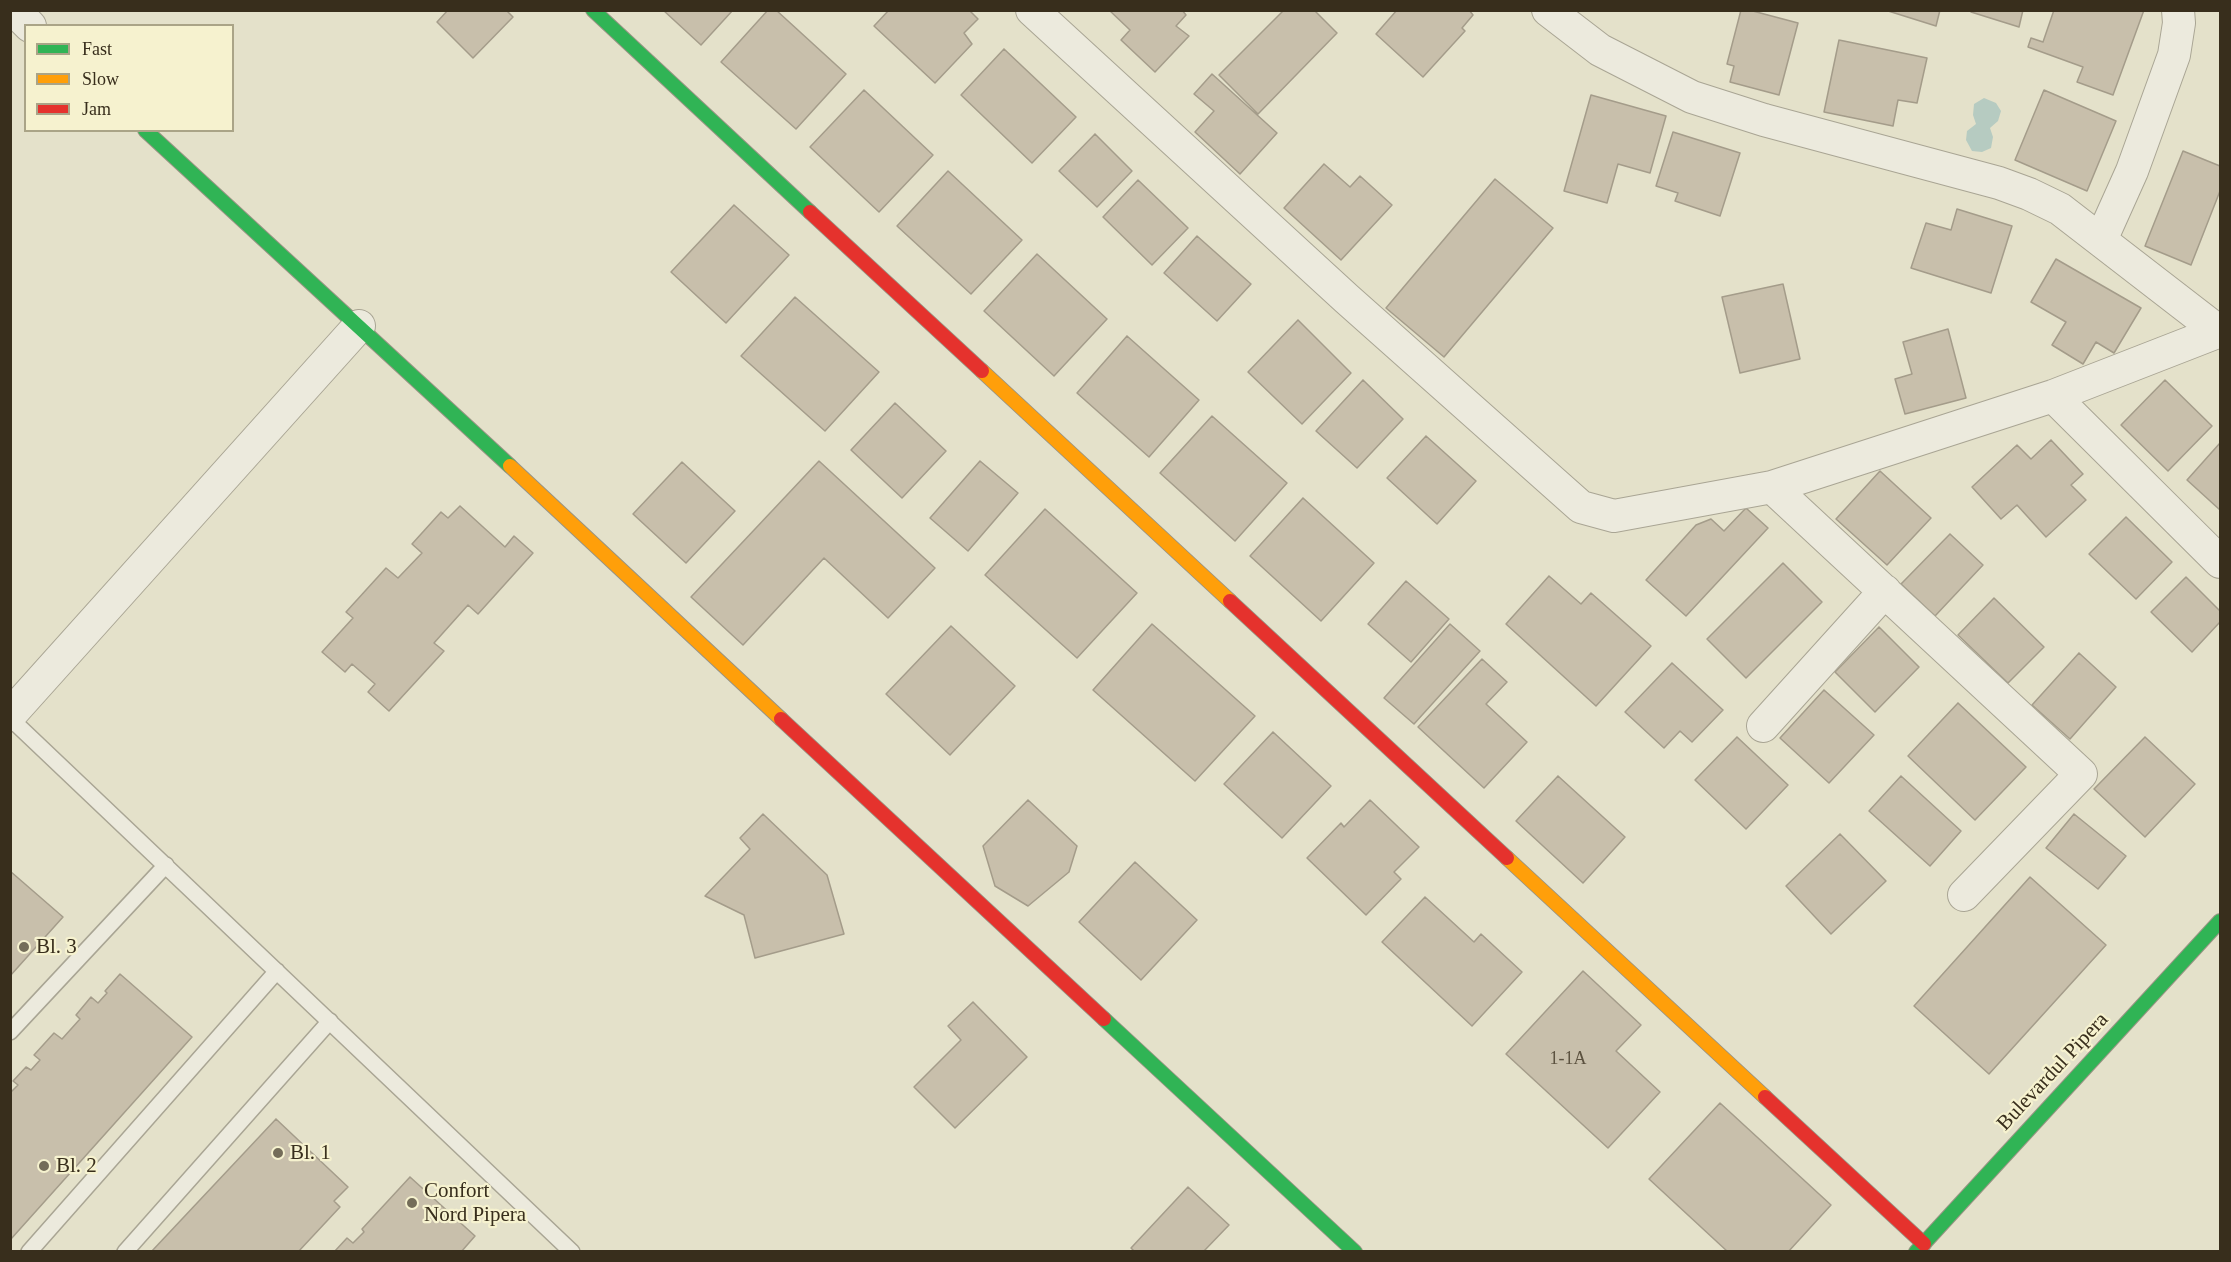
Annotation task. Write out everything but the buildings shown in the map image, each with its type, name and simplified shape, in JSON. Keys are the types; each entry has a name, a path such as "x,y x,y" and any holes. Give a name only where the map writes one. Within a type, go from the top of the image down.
{"street":[{"path":"14,10 28,24"},
{"path":"593,10 1920,1248"},
{"path":"1032,10 1347,298 1581,507 1614,516 1772,487 2054,396 2219,331"},
{"path":"1548,10 1600,50 1692,97 1764,120 1999,183 2029,194 2060,209 2219,331"},
{"path":"2101,240 2132,171 2174,55 2179,22 2178,10"},
{"path":"147,132 1355,1251"},
{"path":"10,716 359,326"},
{"path":"2054,396 2220,562"},
{"path":"1772,487 2081,774 1964,896"},
{"path":"1763,726 1885,591"},
{"name":"Bulevardul Pipera","path":"1920,1248 2220,921"}],"lane":[{"path":"10,716 572,1251"},
{"path":"10,1032 166,865"},
{"path":"29,1251 277,971"},
{"path":"125,1251 330,1021"}],"shaded area":[{"path":"1984,98 1996,103 2001,111 1998,121 1990,128 1993,137 1991,148 1982,152 1972,151 1966,140 1967,131 1976,124 1973,115 1974,104"}],"traffic: fast":[{"path":"593,10 810,212"},
{"path":"147,132 510,466"},
{"path":"1916,1252 2220,921"},
{"path":"1104,1019 1355,1252"}],"traffic: slow":[{"path":"982,371 1230,601"},
{"path":"510,466 781,719"},
{"path":"1507,858 1765,1097"}],"traffic: jam":[{"path":"810,212 982,371"},
{"path":"1230,601 1507,858"},
{"path":"781,719 1104,1019"},
{"path":"1765,1097 1924,1244"}],"place":[{"name":"Bl. 3","path":"24,947"},
{"name":"Bl. 1","path":"278,1153"},
{"name":"Bl. 2","path":"44,1166"},
{"name":"Confort Nord Pipera","path":"412,1203"}]}
